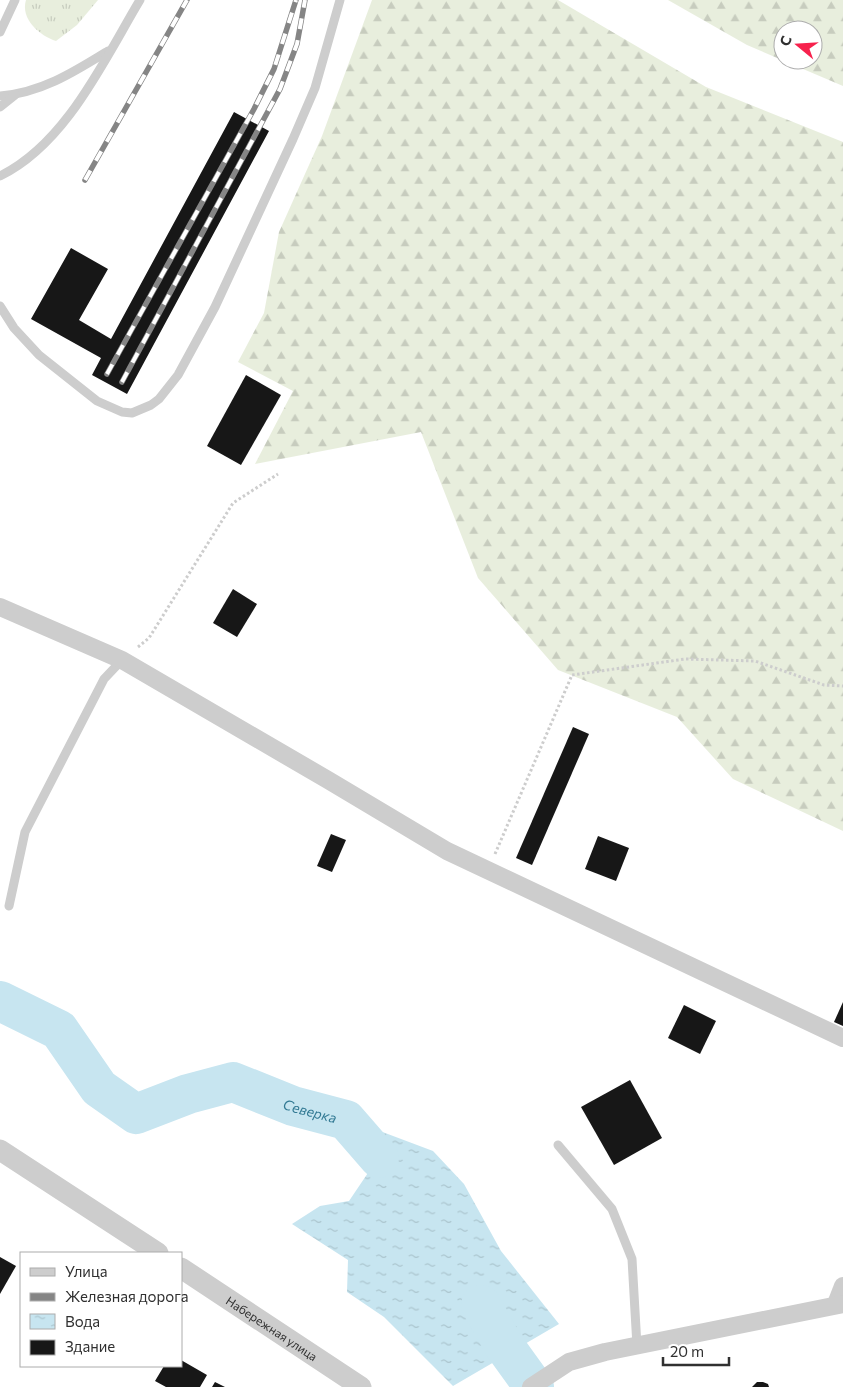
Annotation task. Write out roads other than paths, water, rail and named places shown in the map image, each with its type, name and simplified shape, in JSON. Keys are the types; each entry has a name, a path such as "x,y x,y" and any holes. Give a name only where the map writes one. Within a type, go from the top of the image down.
{"street":[{"path":"0,607 122,660 447,851 843,1038"},
{"path":"0,1150 156,1252"},
{"name":"Набережная улица","path":"182,1269 361,1387"},
{"path":"531,1387 569,1362 605,1352 839,1304 843,1286"}],"lane":[{"path":"0,32 14,0"},
{"path":"0,176 32,156 57,130 85,91 140,0"},
{"path":"0,306 14,328 40,355 97,402 116,410 132,413 151,405 159,399 178,375 215,307 269,193 315,88 340,0"},
{"path":"0,96 16,95 63,78 110,49"},
{"path":"0,108 16,95"},
{"path":"9,906 24,832 104,679 122,660"},
{"path":"558,1145 612,1209 632,1259 637,1346"}],"water":[{"path":"340,1116 433,1151 464,1184 501,1251 559,1324 453,1386 384,1317 347,1292 348,1260 292,1224 320,1206 349,1201 374,1164"}],"waterway":[{"name":"Северка","path":"0,1001 59,1030 99,1088 136,1114 188,1094 233,1082 293,1106 346,1120 379,1158"},
{"name":"Северка","path":"481,1305 503,1344 534,1387"}],"railway":[{"path":"85,180 187,0"},
{"path":"107,374 254,109 274,69 296,0"},
{"path":"122,382 280,89 297,44 305,0"}]}
